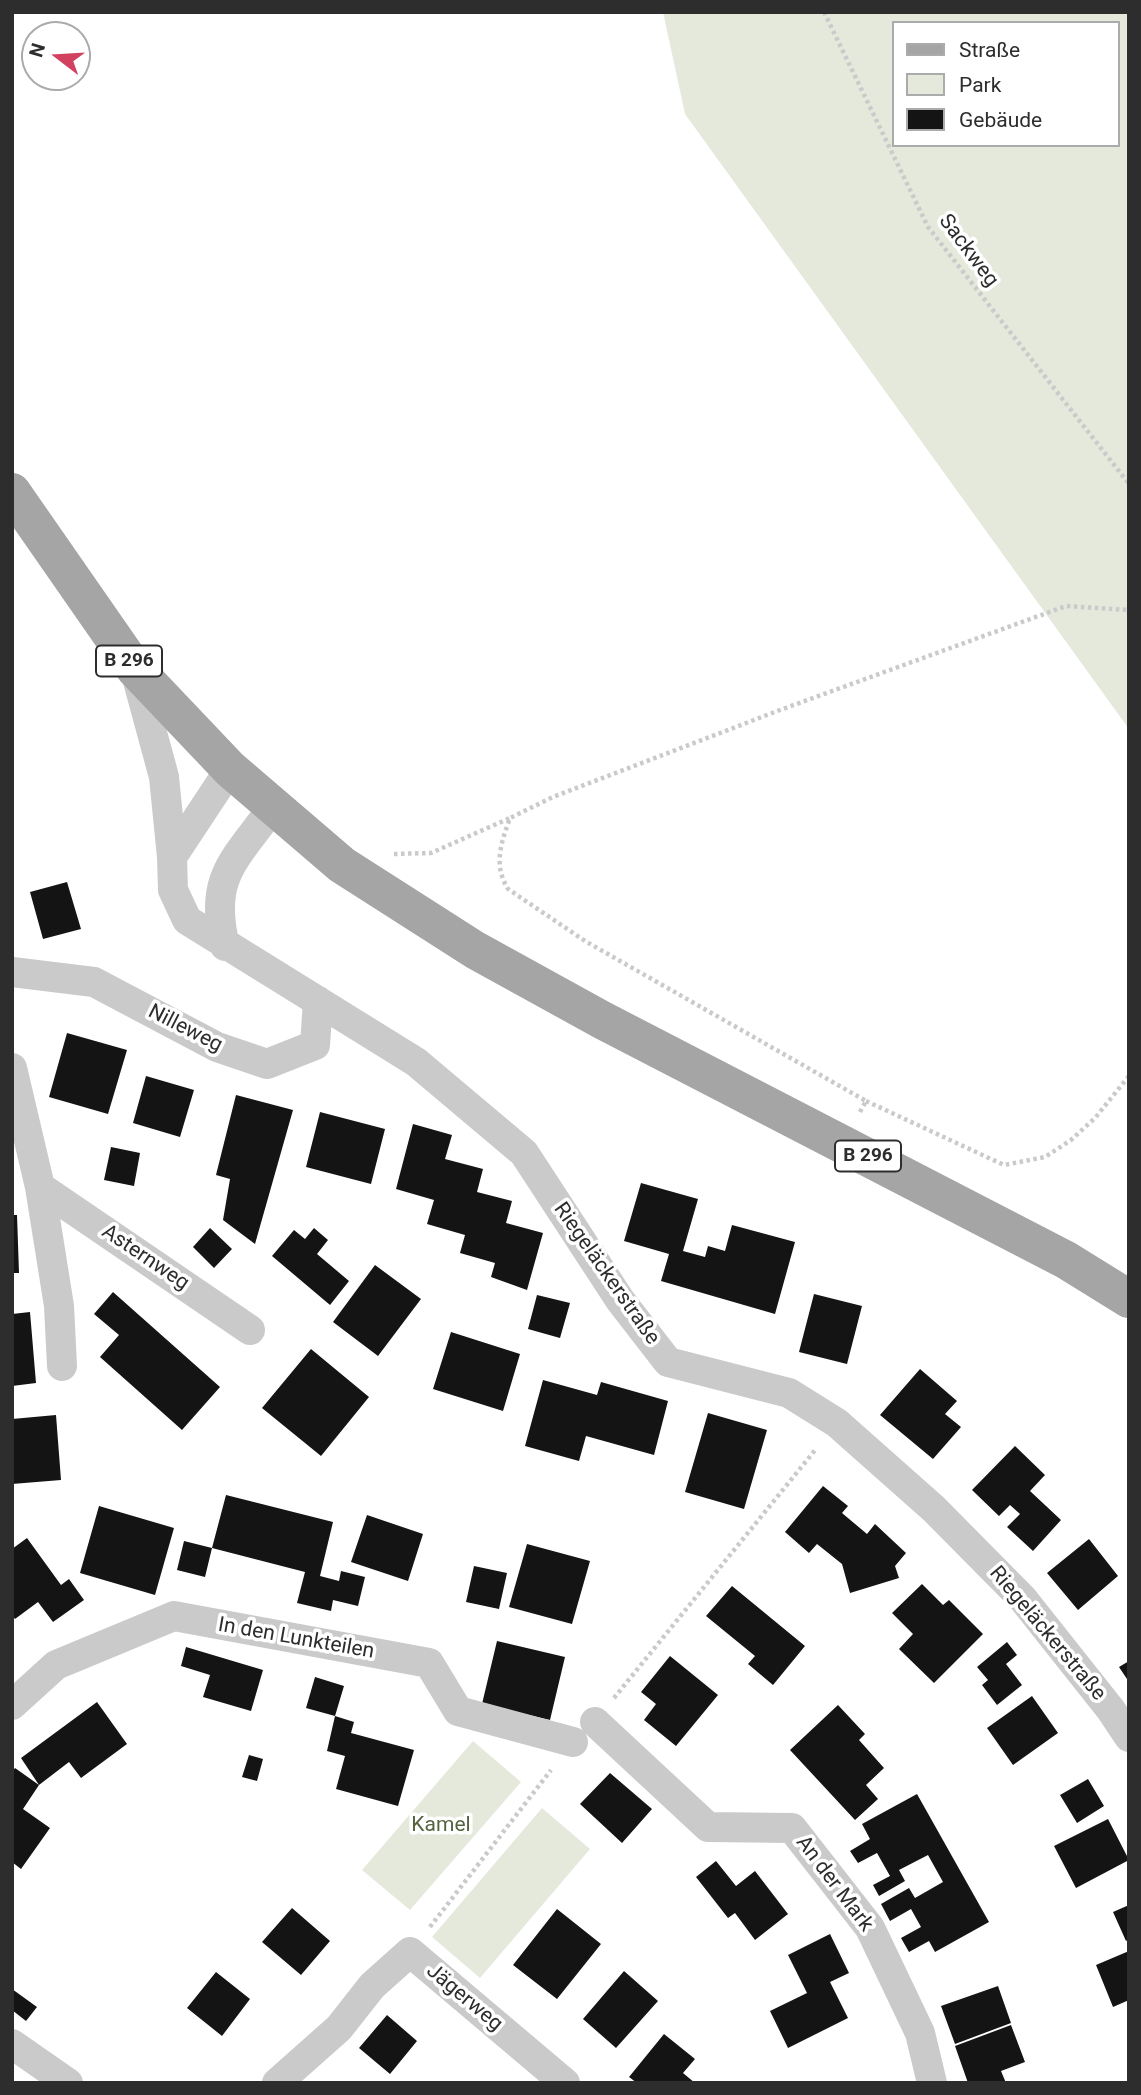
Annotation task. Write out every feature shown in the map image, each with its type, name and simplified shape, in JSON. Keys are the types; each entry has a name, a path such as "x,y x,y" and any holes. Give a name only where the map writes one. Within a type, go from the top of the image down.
{"main road":[{"name":"B 296","path":"12,492 135,669 230,769 342,865 475,950 602,1020 1066,1260 1129,1299"}],"street":[{"name":"Riegeläckerstraße","path":"135,669 164,777 173,890 187,920 416,1062 524,1153 620,1300 668,1362 789,1393 837,1423 934,1509 1023,1599 1129,1737"},
{"path":"172,857 230,769"},
{"path":"225,946 218,916 222,879 273,807"},
{"name":"Nilleweg","path":"12,972 94,982 218,1047 267,1064 315,1045 318,1001"},
{"path":"12,1068 40,1187 59,1306 62,1366"},
{"name":"Asternweg","path":"40,1187 250,1329"},
{"name":"In den Lunkteilen","path":"12,1705 56,1665 174,1616 429,1663 458,1711 573,1742"},
{"name":"An der Mark","path":"595,1722 708,1827 792,1828 870,1928 920,2033 932,2083"},
{"name":"Jägerweg","path":"277,2083 340,2028 372,1986 410,1952 565,2083"},
{"path":"12,2044 68,2083"}],"path":[{"name":"Sackweg","path":"824,12 928,227 1129,484"},
{"path":"342,865 393,853 431,853 553,797 1066,606 1129,610"},
{"path":"510,818 499,848 501,877 509,889 608,955 866,1101 1004,1165 1045,1157 1071,1140 1095,1118 1129,1076"},
{"path":"842,1143 866,1101"},
{"path":"595,1722 837,1423"},
{"path":"410,1952 573,1742"}],"green space":[{"path":"663,12 1129,12 1129,729 685,114"},
{"name":"Kamel","path":"473,1741 521,1782 410,1910 362,1870"},
{"name":"Kamel","path":"542,1808 590,1849 480,1978 432,1937"}],"building":[{"path":"67,882 81,929 43,939 30,892"},
{"path":"67,1033 127,1050 108,1114 49,1097"},
{"path":"146,1076 194,1090 180,1137 133,1123"},
{"path":"236,1095 293,1110 255,1244 223,1220 230,1179 216,1175"},
{"path":"320,1112 385,1129 371,1184 306,1167"},
{"path":"413,1124 452,1135 445,1159 483,1169 477,1192 512,1201 506,1223 543,1233 527,1290 491,1277 495,1263 460,1253 465,1235 427,1224 434,1200 396,1189"},
{"path":"111,1147 140,1153 134,1186 104,1180"},
{"path":"641,1183 698,1199 683,1251 705,1257 708,1246 725,1251 732,1225 795,1242 775,1314 661,1281 669,1254 624,1241"},
{"path":"12,1215 17,1215 19,1273 12,1273"},
{"path":"210,1228 232,1249 214,1268 193,1247"},
{"path":"314,1228 328,1240 317,1254 349,1281 330,1305 272,1256 294,1230 305,1239"},
{"path":"375,1265 421,1299 378,1356 333,1322"},
{"path":"113,1292 220,1387 182,1430 100,1357 119,1335 94,1314"},
{"path":"814,1294 862,1306 847,1364 799,1352"},
{"path":"537,1295 570,1303 560,1338 528,1329"},
{"path":"30,1312 36,1383 12,1386 12,1314"},
{"path":"451,1332 520,1354 503,1411 433,1389"},
{"path":"311,1349 369,1397 321,1456 262,1408"},
{"path":"920,1369 957,1401 945,1414 961,1427 933,1459 880,1415"},
{"path":"543,1380 597,1395 601,1382 668,1401 654,1455 586,1436 579,1461 525,1446"},
{"path":"708,1413 767,1430 744,1509 685,1492"},
{"path":"56,1415 61,1480 12,1484 12,1419"},
{"path":"1015,1446 1045,1475 1030,1491 1061,1520 1033,1551 1007,1527 1020,1514 1010,1505 999,1516 972,1490"},
{"path":"823,1486 848,1506 842,1513 867,1534 875,1524 906,1553 895,1566 899,1578 850,1593 842,1564 817,1544 809,1553 785,1532"},
{"path":"226,1495 333,1522 320,1576 339,1581 341,1571 365,1577 358,1606 333,1600 331,1611 297,1603 305,1572 212,1548"},
{"path":"99,1506 174,1528 155,1595 80,1573"},
{"path":"367,1515 423,1534 408,1581 351,1562"},
{"path":"27,1538 61,1585 69,1579 84,1600 53,1622 38,1602 15,1619 12,1615 12,1549"},
{"path":"1089,1539 1118,1576 1078,1610 1047,1573"},
{"path":"184,1541 212,1548 205,1577 177,1570"},
{"path":"527,1544 590,1561 572,1624 509,1607"},
{"path":"474,1566 507,1573 499,1609 466,1602"},
{"path":"922,1584 943,1605 949,1600 983,1634 934,1683 899,1649 913,1634 892,1613"},
{"path":"732,1586 805,1646 773,1685 748,1664 755,1656 706,1616"},
{"path":"497,1641 565,1657 550,1720 482,1704"},
{"path":"1007,1642 1017,1655 1006,1664 1022,1685 997,1705 982,1685 988,1680 977,1667"},
{"path":"186,1647 263,1670 251,1711 203,1697 210,1675 181,1666"},
{"path":"670,1656 718,1695 676,1746 644,1720 656,1704 641,1692"},
{"path":"1129,1661 1129,1682 1119,1667"},
{"path":"315,1677 344,1686 335,1716 306,1708"},
{"path":"1032,1696 1058,1733 1013,1765 987,1728"},
{"path":"97,1702 127,1744 81,1778 69,1762 39,1785 21,1758"},
{"path":"838,1705 865,1734 859,1740 884,1768 866,1785 878,1799 855,1820 790,1750"},
{"path":"335,1716 354,1722 351,1733 414,1750 398,1806 336,1789 345,1756 327,1751"},
{"path":"249,1755 263,1759 257,1781 242,1777"},
{"path":"15,1768 39,1785 23,1809 50,1828 21,1869 12,1862 12,1772"},
{"path":"610,1773 652,1809 622,1843 580,1804"},
{"path":"1088,1779 1104,1806 1077,1823 1060,1795"},
{"path":"917,1794 989,1922 935,1952 929,1941 909,1952 901,1938 921,1927 911,1909 890,1921 881,1904 909,1888 915,1898 943,1882 928,1855 899,1870 905,1881 879,1896 873,1885 890,1876 877,1853 858,1863 850,1851 870,1839 862,1824"},
{"path":"1108,1819 1129,1860 1076,1888 1054,1846"},
{"path":"716,1861 736,1886 755,1871 788,1914 755,1940 735,1913 728,1918 696,1877"},
{"path":"1129,1905 1129,1939 1126,1941 1113,1912"},
{"path":"292,1908 330,1941 301,1975 262,1942"},
{"path":"557,1909 601,1944 557,1999 513,1965"},
{"path":"830,1934 849,1973 830,1982 848,2018 788,2048 770,2011 807,1993 788,1955"},
{"path":"1129,1951 1129,2000 1113,2007 1096,1965"},
{"path":"624,1971 658,2001 616,2048 583,2019"},
{"path":"216,1972 250,1999 222,2036 187,2008"},
{"path":"998,1986 1011,2023 955,2044 941,2006"},
{"path":"12,1989 37,2007 26,2021 12,2010"},
{"path":"387,2015 417,2041 390,2074 359,2048"},
{"path":"1011,2025 1025,2062 1001,2071 1006,2083 968,2083 955,2046"},
{"path":"664,2034 695,2059 683,2073 695,2083 637,2083 629,2077"}]}
